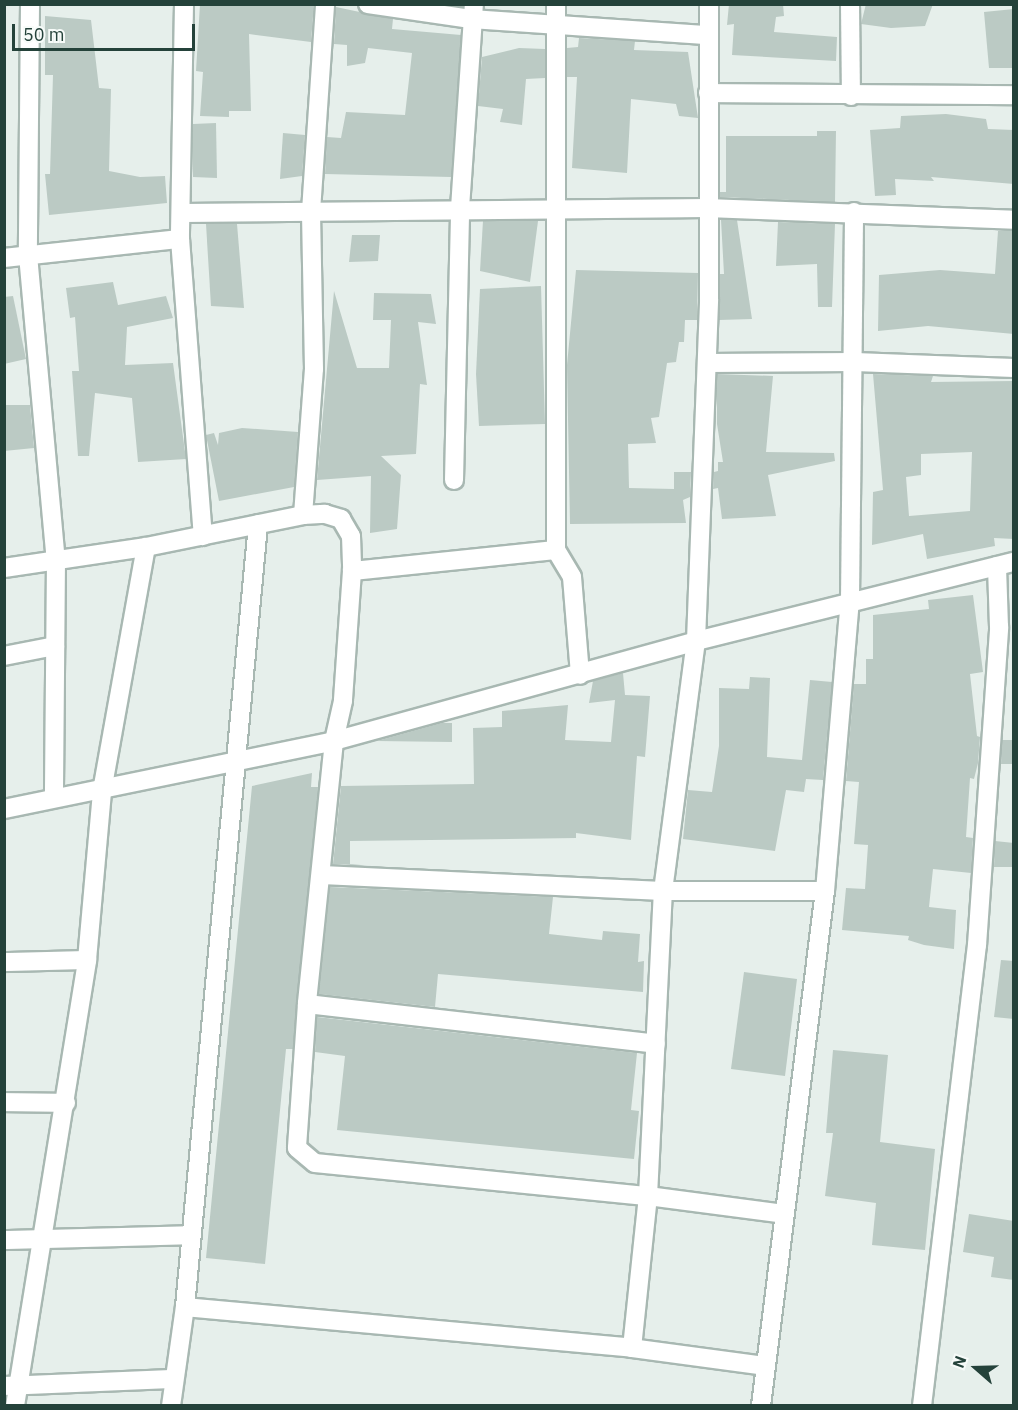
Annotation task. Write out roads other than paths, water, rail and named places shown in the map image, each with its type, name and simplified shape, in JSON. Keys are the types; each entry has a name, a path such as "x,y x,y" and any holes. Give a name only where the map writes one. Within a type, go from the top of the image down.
{"street":[{"path":"30,4 28,255 56,560 54,797"},
{"path":"184,4 183,213 180,239 203,536"},
{"path":"303,515 314,369 311,211 325,4"},
{"path":"368,4 472,12 557,26 708,35"},
{"path":"556,4 554,208 556,550 572,577 580,675"},
{"path":"632,1348 648,1196 663,891 696,641 707,363 709,4"},
{"path":"850,4 851,96"},
{"path":"454,480 460,208 472,12"},
{"path":"708,93 851,96 1014,95"},
{"path":"183,213 460,208 707,208 1014,220"},
{"path":"761,1406 825,891 850,600 855,362 854,212"},
{"path":"4,258 180,239"},
{"path":"707,363 855,362 1014,368"},
{"path":"4,568 146,547 303,515 325,514 341,519 351,536 352,571 343,701 334,741 296,1130 297,1148 304,1157 315,1163 648,1196 784,1214"},
{"path":"171,1406 185,1307 189,1234 239,759 258,524"},
{"path":"15,1406 11,1386 43,1237 66,1103 87,960 102,791 146,547"},
{"path":"352,571 556,550"},
{"path":"4,809 54,797 102,791 239,759 334,741 850,600 1005,564 977,945 922,1406"},
{"path":"4,656 56,646"},
{"path":"322,875 663,891 825,891"},
{"path":"4,962 87,960"},
{"path":"307,1004 656,1044"},
{"path":"4,1102 66,1103"},
{"path":"4,1240 189,1234"},
{"path":"185,1307 632,1348 765,1366"},
{"path":"11,1386 174,1379"}]}
